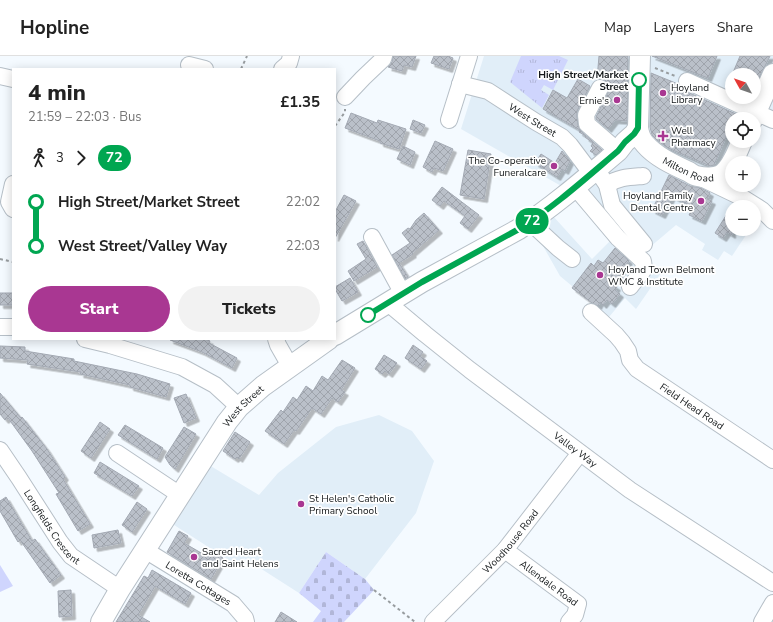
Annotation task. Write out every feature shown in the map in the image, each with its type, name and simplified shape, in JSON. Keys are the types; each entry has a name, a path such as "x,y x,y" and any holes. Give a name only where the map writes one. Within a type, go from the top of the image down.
{"main road":[{"path":"640,59 638,128 639,134 645,145 655,153"},
{"path":"761,114 773,74"},
{"path":"336,334 395,298 519,229 575,187 598,176 638,128"},
{"path":"618,151 646,150 655,153"},
{"name":"Milton Road","path":"655,153 681,169 697,176"},
{"path":"697,176 713,178 720,175 726,171 737,153"},
{"name":"West Street","path":"101,622 120,589 180,495 227,422 239,407 263,386 329,340"}],"street":[{"path":"283,68 288,63 291,56"},
{"path":"345,97 383,59 384,56"},
{"path":"449,120 469,56"},
{"path":"188,65 200,68"},
{"path":"0,76 12,79"},
{"path":"687,81 750,112"},
{"name":"West Street","path":"460,84 488,91 562,137 598,176"},
{"path":"600,88 586,115 587,124 618,151"},
{"path":"598,176 617,179 643,176"},
{"path":"598,176 612,205 644,244"},
{"name":"Milton Road","path":"697,176 725,186"},
{"path":"575,187 618,238 643,261 644,269 630,287"},
{"path":"12,188 9,202 12,207"},
{"name":"Milton Road","path":"740,192 773,221"},
{"path":"530,222 572,259"},
{"path":"372,237 395,298"},
{"name":"Valley Way","path":"395,298 425,334 580,453 630,490 773,583"},
{"name":"Field Head Road","path":"591,312 623,337 630,360 638,369 773,460"},
{"path":"0,327 12,327"},
{"path":"89,340 182,367 215,385 239,407"},
{"path":"276,340 290,366"},
{"name":"Longfields Crescent","path":"0,450 60,542 71,556 120,589"},
{"path":"117,453 180,495"},
{"name":"Woodhouse Road","path":"433,622 505,550 580,453"},
{"name":"Loretta Cottages","path":"145,550 234,604 245,618 246,622"},
{"name":"Allendale Road","path":"505,550 578,604 575,615 569,622"},
{"path":"762,622 773,603"}],"path":[{"path":"241,68 247,56"},
{"path":"640,59 687,81"},
{"path":"336,125 345,112 345,97"},
{"path":"0,259 12,262"},
{"path":"374,590 415,622"}],"shaded area":[{"path":"484,56 773,56 773,115 767,112 761,125 761,112 725,112 725,148 751,148 747,156 725,156 725,192 744,192 745,200 725,200 725,236 745,236 732,256 724,251 718,260 702,250 705,244 676,225 643,253 646,262 653,269 661,273 636,309 625,298 609,317 560,276 534,230 553,216 592,259 614,237 577,195 461,129"},
{"name":"St Helen's Catholic Primary School","path":"379,415 412,431 434,461 416,513 365,579 326,552 299,593 244,558 238,566 171,523 209,465 259,495 278,473 336,427"}],"green space":[{"path":"521,56 559,56 568,60 553,90 544,85 541,90 549,95 542,108 510,82"},
{"path":"326,552 365,579 374,590 344,622 313,622 321,611 299,593"},
{"path":"0,565 13,586 0,592"}],"building":[{"path":"393,56 416,56 412,67 404,65 402,71 388,67 392,62"},
{"path":"434,56 448,56 453,58 449,69 431,63"},
{"path":"599,56 628,56 627,121 615,120 608,129 596,119 609,88 608,83 605,80 597,79"},
{"path":"652,56 717,56 708,78"},
{"path":"740,56 770,56 761,74 761,68 735,68"},
{"path":"651,73 678,84 683,90 732,112 725,112 725,139 714,165 710,166 668,148 652,135 650,127"},
{"path":"578,79 590,86 577,111 580,130 543,109 553,90 567,98"},
{"path":"351,113 377,123 378,120 406,129 399,149 380,143 380,141 345,128"},
{"path":"413,120 425,125 421,133 410,129"},
{"path":"580,130 602,150 596,155 590,151 593,148 591,146 593,143 579,132"},
{"path":"435,141 453,149 443,171 434,168 432,172 423,167"},
{"path":"403,146 415,152 410,165 397,159"},
{"path":"468,150 491,154 484,199 460,195"},
{"name":"The Co-operative Funeralcare","path":"562,151 570,161 565,171 562,169 557,177 535,163 541,154 555,163"},
{"path":"669,175 690,186 701,188 710,193 707,199 712,201 702,221 689,215 693,207 672,196 662,215 652,210"},
{"path":"442,187 479,215 468,229 460,223 465,216 444,201 440,206 432,200"},
{"path":"344,195 356,201 336,236 336,210"},
{"path":"424,213 439,230 412,253 413,254 399,263 408,277 405,279 392,255 410,243 402,233 408,228 410,229 416,220"},
{"path":"725,217 725,235 723,238 715,233"},
{"path":"363,241 377,267 354,281 348,271 366,259 357,244"},
{"name":"Hoyland Town Belmont WMC & Institute","path":"615,248 629,261 612,284 617,287 615,290 620,294 612,304 607,300 603,305 600,302 598,306 572,288 591,263 594,266 598,260 603,263"},
{"path":"350,278 358,292 342,301 336,291 336,286"},
{"path":"0,293 12,293 12,305 0,305"},
{"path":"170,340 208,340 210,341 209,343 237,358 232,368 202,352"},
{"path":"413,345 423,352 420,356 427,361 421,369 405,358"},
{"path":"0,346 25,347 25,351 74,359 74,361 137,374 170,384 166,397 130,387 130,385 80,374 81,372 27,364 28,360 0,358"},
{"path":"384,355 397,363 389,374 385,371 382,374 375,369"},
{"path":"342,360 355,368 341,390 345,392 338,402 332,398 321,414 312,408 296,431 294,430 284,444 265,431 281,410 283,412 293,397 297,400 306,386 313,391 322,376 328,380"},
{"path":"0,393 21,418 22,417 47,449 65,477 63,479 90,524 78,531 56,494 59,493 32,451 8,418 5,420 0,414"},
{"path":"186,394 196,418 184,423 174,398"},
{"path":"100,422 110,429 91,458 81,451"},
{"path":"125,425 163,448 157,459 118,435"},
{"path":"184,427 196,434 175,469 170,465 165,457"},
{"path":"235,432 250,442 239,459 237,457 235,459 223,451"},
{"path":"100,462 139,486 132,496 94,473"},
{"path":"6,497 32,541 35,539 61,575 50,583 20,540 18,542 0,511 0,501"},
{"path":"137,502 147,509 132,532 122,525"},
{"path":"118,530 121,543 94,548 92,535"},
{"name":"Sacred Heart and Saint Helens","path":"179,531 188,536 184,543 203,554 206,548 223,558 211,579 167,552"},
{"path":"152,570 191,593 185,604 155,586 138,615 150,622 116,622 144,576 148,578"},
{"path":"71,590 72,616 59,617 58,591"},
{"path":"281,612 297,622 275,622"}],"bus line":[{"name":"72","path":"368,315 422,282 530,222 563,197 618,151 637,131 638,128 639,80"}],"place":[{"name":"High Street/Market Street","path":"639,80"},
{"name":"Hoyland Library","path":"663,93"},
{"name":"Ernie's","path":"617,100"},
{"name":"Well Pharmacy","path":"663,136"},
{"name":"The Co-operative Funeralcare","path":"554,166"},
{"name":"Hoyland Family Dental Centre","path":"701,201"},
{"name":"Hoyland Town Belmont WMC & Institute","path":"600,275"},
{"name":"St Helen's Catholic Primary School","path":"301,504"},
{"name":"Sacred Heart and Saint Helens","path":"194,557"}]}
